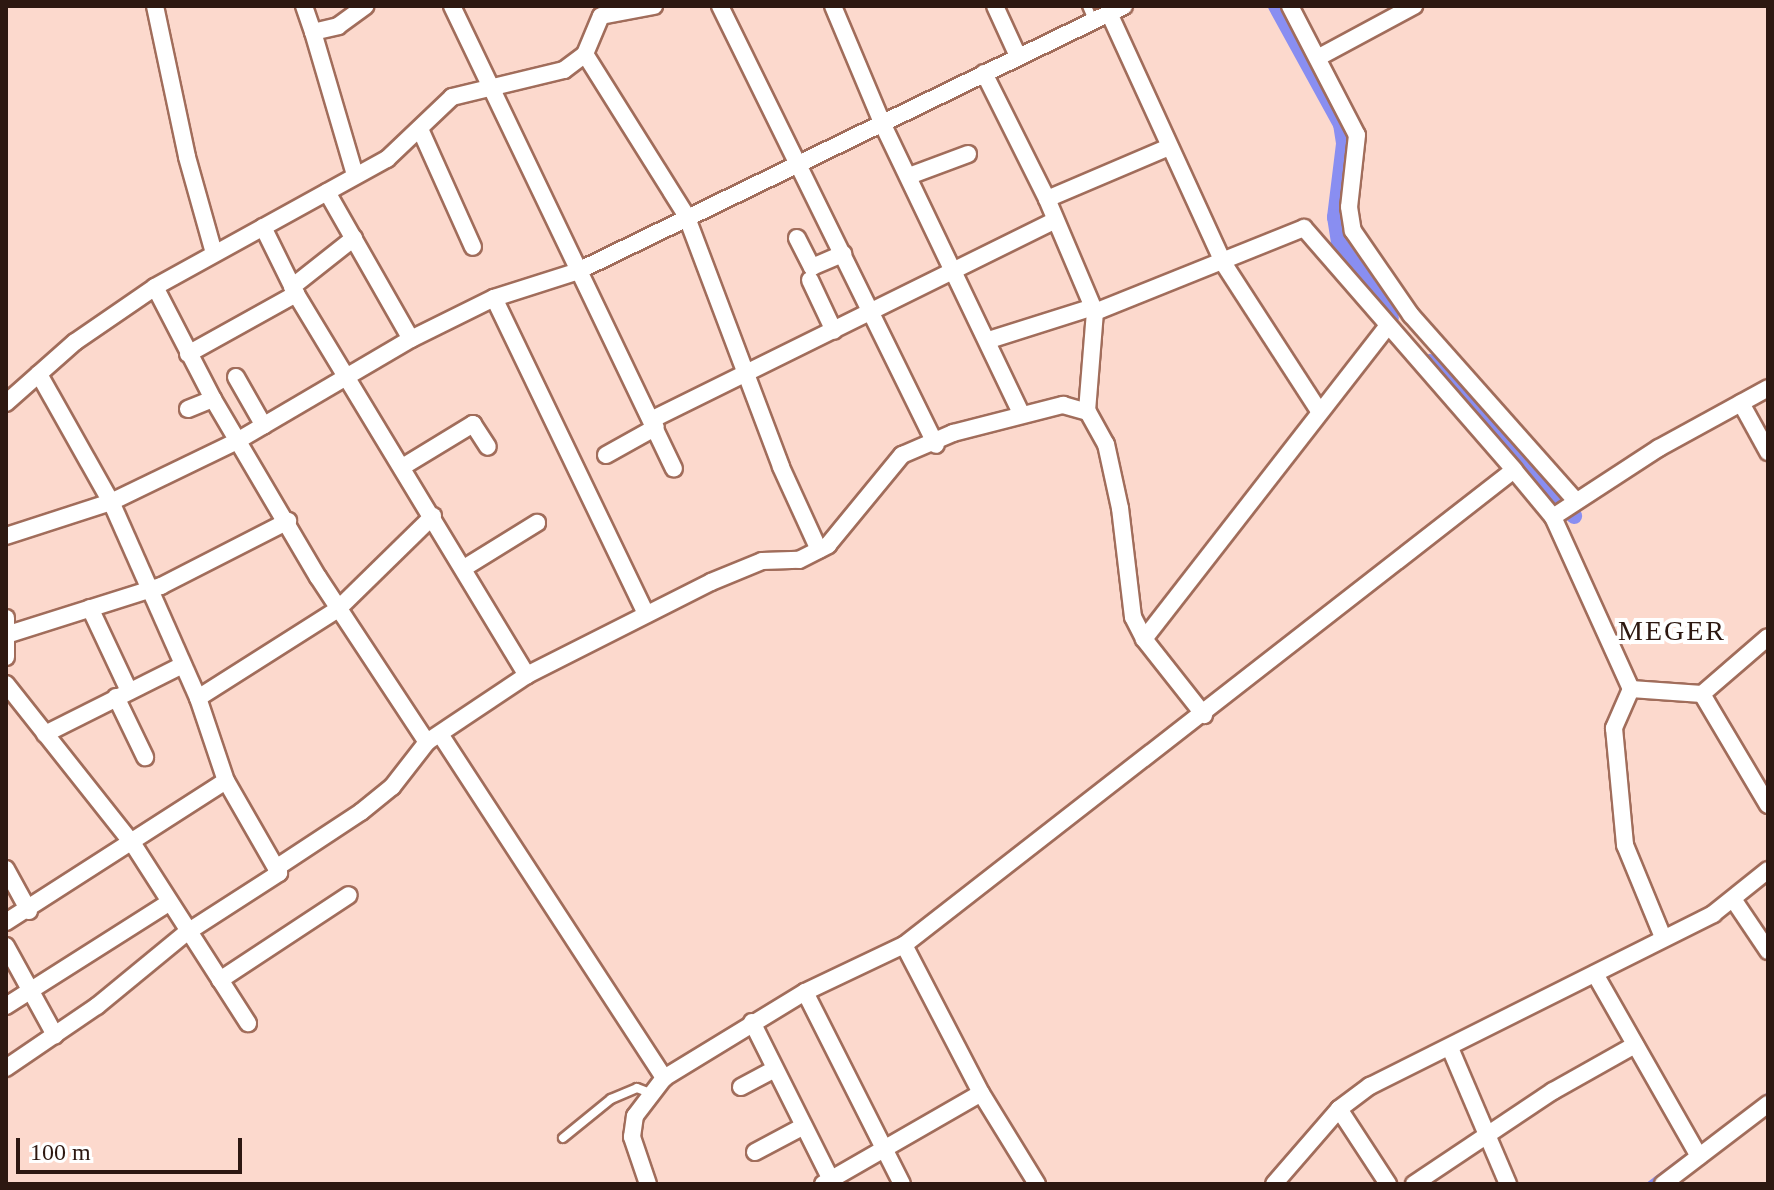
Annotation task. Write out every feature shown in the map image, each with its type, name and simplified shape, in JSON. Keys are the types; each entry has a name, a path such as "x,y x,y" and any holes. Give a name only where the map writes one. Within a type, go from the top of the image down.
{"street":[{"path":"155,6 187,157 214,253"},
{"path":"304,6 355,175"},
{"path":"313,32 338,26 366,6"},
{"path":"452,6 576,272 655,423 674,469"},
{"path":"6,403 39,374 155,287 387,159 452,97 543,78 585,54 598,11 654,6"},
{"path":"720,6 935,443"},
{"path":"833,6 883,125 989,340 1021,413"},
{"path":"995,6 1017,54"},
{"path":"1290,6 1321,56 1357,135 1349,207 1353,231 1411,315 1575,500"},
{"path":"1321,56 1414,6"},
{"path":"6,536 111,502 237,441 411,339 494,298 576,272 686,215 883,125 1090,13 1117,9 1169,147 1223,263 1319,411"},
{"path":"585,54 686,215 749,375 781,467 819,550"},
{"path":"984,73 1047,199 1094,310 1087,411 1106,444 1120,508 1129,606 1144,639 1204,715"},
{"path":"420,129 473,247"},
{"path":"1047,199 1169,147"},
{"path":"909,176 968,154"},
{"path":"327,192 411,339"},
{"path":"606,455 655,423 1056,220"},
{"path":"263,227 294,291 404,466 527,675"},
{"path":"989,340 1094,310 1306,229 1386,328 1553,517 1631,689 1614,728 1624,836 1663,937"},
{"path":"188,354 294,291 354,238"},
{"path":"797,238 812,267 843,254"},
{"path":"810,280 834,331"},
{"path":"155,287 213,399 338,609 434,738 664,1078"},
{"path":"494,298 646,614"},
{"path":"1144,639 1386,328"},
{"path":"6,1068 160,958 186,933 279,873 226,781 198,698 111,502 39,374"},
{"path":"236,377 264,426"},
{"path":"1553,517 1575,500 1768,388"},
{"path":"188,409 213,399"},
{"path":"1741,403 1768,452"},
{"path":"276,868 383,795 434,738 527,675 646,614 762,561 789,562 819,550 842,531 896,460 1021,413 1063,405 1087,411"},
{"path":"404,466 473,424 488,447"},
{"path":"648,1184 632,1137 635,1116 664,1078 805,992 904,945 1204,715 1514,470"},
{"path":"198,698 338,609 433,516"},
{"path":"6,657 7,629 149,591 288,521"},
{"path":"464,568 537,523"},
{"path":"90,608 145,757"},
{"path":"1631,689 1702,694 1768,637"},
{"path":"45,734 183,665"},
{"path":"6,684 133,844 186,933 248,1023"},
{"path":"1702,694 1768,805"},
{"path":"6,922 29,911 226,781"},
{"path":"6,869 29,911"},
{"path":"1274,1184 1339,1109 1370,1086 1735,902 1768,870"},
{"path":"220,980 349,895"},
{"path":"1735,902 1768,951"},
{"path":"6,1006 168,903"},
{"path":"904,945 981,1093 1037,1184"},
{"path":"6,946 55,1035"},
{"path":"1595,974 1699,1156"},
{"path":"805,992 902,1184"},
{"path":"752,1022 829,1183 981,1093"},
{"path":"1414,1184 1486,1135 1635,1045"},
{"path":"1450,1048 1508,1184"},
{"path":"741,1087 775,1069"},
{"path":"1670,1182 1768,1104"},
{"path":"1339,1109 1388,1184"},
{"path":"755,1152 802,1127"}],"lane":[{"path":"563,1138 611,1099 637,1088 650,1093"}],"waterway":[{"path":"1276,6 1341,124 1344,144 1335,217 1339,243 1391,318"},
{"path":"1430,362 1574,516"},
{"path":"1648,1184 1768,1094"}],"district":[{"name":"MEGER","path":"1672,631"}]}
